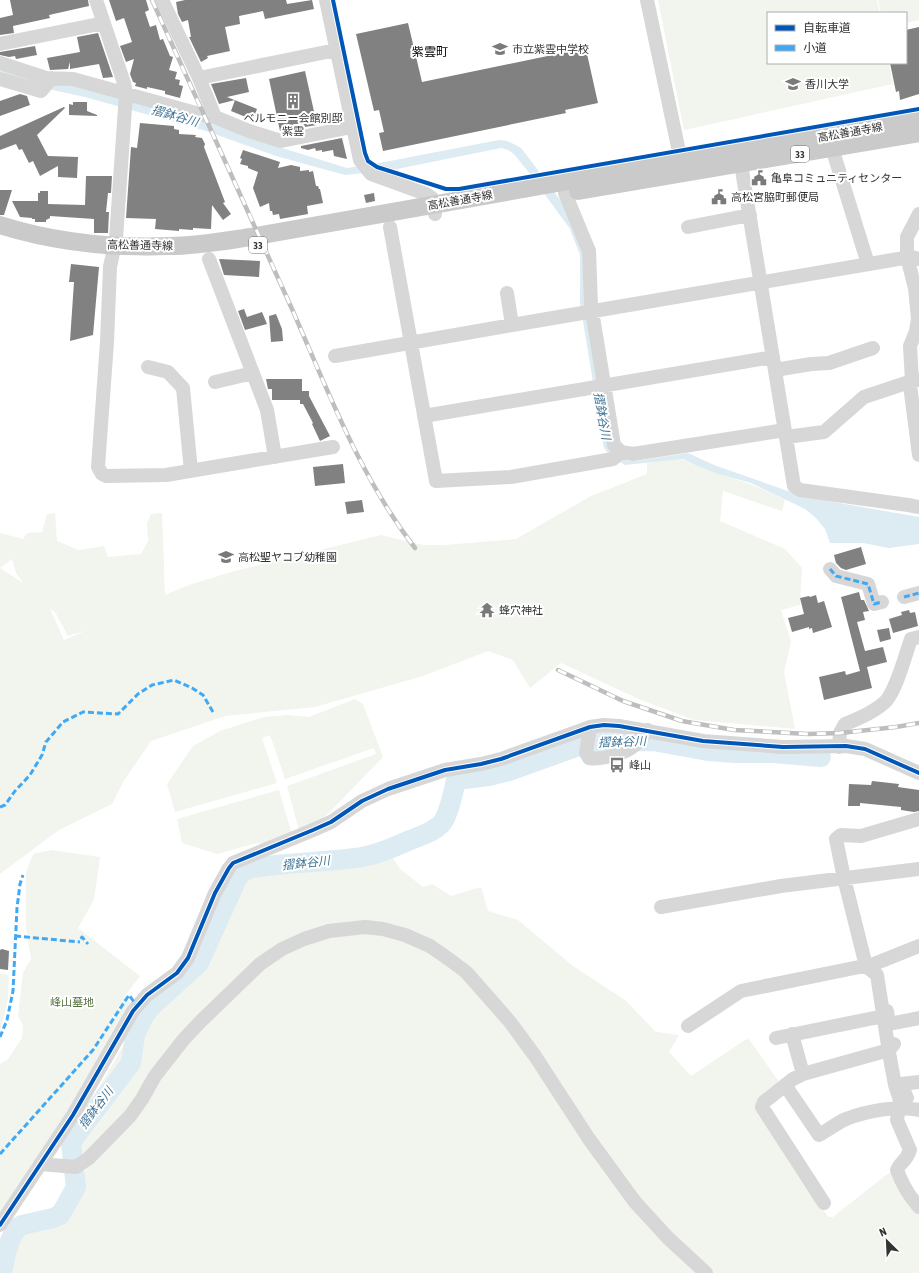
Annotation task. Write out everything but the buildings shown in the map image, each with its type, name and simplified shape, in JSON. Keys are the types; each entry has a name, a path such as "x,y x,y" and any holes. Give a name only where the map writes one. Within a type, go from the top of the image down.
{"main road":[{"name":"高松善通寺線","path":"0,225 113,251 173,256 211,252 258,245 680,161 919,119"},
{"name":"高松善通寺線","path":"434,210 565,193 919,133"},
{"name":"高松善通寺線","path":"0,237 52,249 84,254 113,251"}],"street":[{"path":"96,0 124,83 126,100 113,251 110,267 107,342 98,468 102,474 106,476 166,475 333,447"},
{"path":"162,0 199,78 215,117"},
{"path":"326,0 360,160 367,170 378,178 426,194 432,198 434,210"},
{"path":"647,0 680,161"},
{"path":"0,44 104,23"},
{"path":"199,78 336,50"},
{"path":"0,63 46,78 48,82"},
{"path":"0,79 41,91 48,82 73,79 126,100 215,117 249,131 281,141 352,126"},
{"path":"832,148 868,264"},
{"path":"741,164 794,486 800,490 919,508"},
{"path":"565,193 589,251 587,312 599,386 614,445 618,455"},
{"path":"915,380 910,346 916,331 918,319 913,258 907,237 919,214"},
{"path":"688,227 750,215"},
{"path":"390,227 436,481 511,477 618,455 786,434 824,432 864,397 915,380"},
{"path":"209,258 267,410 275,457"},
{"path":"335,356 512,324 868,264 913,258"},
{"path":"508,293 512,324"},
{"path":"424,416 599,386 774,363 829,363 873,348"},
{"path":"148,367 168,372 183,388 191,471"},
{"path":"216,382 253,373"},
{"path":"915,380 910,385 919,455"},
{"path":"830,569 836,576 868,584 874,604 882,602"},
{"path":"904,597 919,593"},
{"path":"838,747 840,733 845,724 862,718 886,701 896,683 911,639 919,637"},
{"path":"0,1225 73,1115 133,1011 147,995 177,973 188,958 215,893 233,863 331,822 362,801 388,789 445,770 501,759 590,727 604,725 648,730 703,741 783,747 846,746 865,749 919,773"},
{"path":"590,727 586,752 589,758 597,759 627,751 635,745 648,730"},
{"path":"909,1109 900,1100 895,1085 887,1020 877,975 866,966 836,839 841,835 861,836 919,819"},
{"path":"661,907 781,886 919,869"},
{"path":"40,1164 73,1167 90,1158 130,1116 160,1070 194,1027 260,964 282,949 304,939 329,931 365,927 383,928 405,935 430,946 460,968 482,990 510,1022 535,1056 589,1139 635,1202 668,1238 706,1273"},
{"path":"688,1026 741,991 874,964 919,946"},
{"path":"776,1038 792,1034 887,1020 919,1018"},
{"path":"792,1034 803,1074"},
{"path":"824,1203 762,1107 764,1102 793,1079 803,1074 890,1050"},
{"path":"909,1109 901,1084 919,1082"},
{"path":"785,1085 819,1135 844,1120 858,1115 871,1112 909,1109"},
{"path":"909,1109 897,1120 910,1150 905,1161 897,1170 902,1183 912,1200 919,1207"}],"green space":[{"name":"香川大学","path":"658,0 877,0 880,12 767,12 767,64 889,64 893,84 684,130"},
{"path":"878,0 919,0 919,20 907,23 907,12 881,12"},
{"path":"676,459 682,460 754,486 785,500 782,511 723,491 720,521 785,549 802,568 800,605 781,610 791,642 784,672 795,729 694,720 641,700 561,663 530,688 513,660 488,651 423,676 315,707 225,716 151,741 123,782 112,804 59,830 0,874 0,568 0,533 23,539 27,533 42,532 47,514 55,513 57,541 79,550 104,546 108,557 141,554 148,541 147,523 151,514 162,513 165,595 186,586 231,572 381,535 423,545 446,545 516,539 591,496 647,474 647,463","holes":["12,559 16,573 23,583 0,568","50,609 55,612 68,636 85,631 64,640"]},
{"path":"355,699 363,704 383,757 323,819 299,830 287,786 376,754 374,748 285,779 270,735 262,738 277,783 175,812 167,784 193,746 220,731 264,717 287,715 309,717"},
{"path":"279,790 292,834 264,844 257,843 217,854 182,843 177,819"},
{"name":"峰山墓地","path":"51,850 100,857 94,900 78,928 140,976 124,997 132,1004 60,1128 0,1214 0,1064 8,1059 22,1038 23,1025 18,1016 23,973 31,959 26,928 26,872 33,854"},
{"path":"362,853 391,855 400,869 423,887 432,884 451,896 481,887 488,911 518,920 573,966 625,1000 656,1032 679,1035 669,1052 691,1076 748,1038 780,1083 758,1106 828,1217 833,1217 886,1175 890,1173 893,1174 919,1211 919,1273 0,1273 0,1245 12,1218 35,1219 66,1209 87,1167 62,1150 145,1006 177,983 198,962 224,894 239,871 250,864"},
{"path":"0,974 9,975 8,999 0,1031"}],"water":[{"path":"0,67 133,100 232,129 279,147 347,168 499,140 514,144 522,149 567,209 585,253 621,458 628,461 636,461 688,453 714,465 805,497 919,517 919,544 889,548 863,543 830,543 825,529 816,518 805,509 751,483 715,473 683,459 625,465 610,456 604,448 603,443 580,303 580,255 570,229 530,174 514,154 508,150 501,148 392,170 345,175 276,156 206,131 85,97 39,87 0,76"}],"waterway":[{"name":"摺鉢谷川","path":"2,1273 10,1240 17,1229 22,1225 60,1215 65,1207 76,1187 71,1144 74,1138 131,1063 135,1035 144,1016 151,1007 199,963 237,879 248,869 274,865 355,858 383,851 427,833 439,826 446,815 456,780 489,776 509,771 576,747 595,742 653,741 708,751 773,753 821,757"}],"railway":[{"path":"152,0 275,270 346,433 361,463 395,521 415,548"},
{"path":"558,670 623,701 682,721 734,730 808,734 840,733 919,723"}],"marked path":[{"path":"830,569 836,576 868,584 874,604 882,602"},
{"path":"904,597 919,593"},
{"path":"0,807 5,805 15,791 30,775 42,755 46,742 63,722 83,712 118,714 138,694 152,685 174,680 203,695 213,712"},
{"path":"0,1037 7,1020 13,991 17,908 20,884 23,875"},
{"path":"15,936 80,942"},
{"path":"81,939 82,937 88,944"},
{"path":"0,1154 93,1050 129,995 137,1006"}],"cycle path":[{"path":"333,0 365,153 368,161 377,167 446,189 459,189 919,109"},
{"path":"0,1225 73,1115 133,1011 147,995 177,973 188,958 215,893 233,863 331,822 362,801 388,789 445,770 501,759 590,727 604,725 619,726 703,741 783,747 846,746 865,749 919,773"}],"place":[{"name":"市立紫雲中学校","path":"500,49"},
{"name":"香川大学","path":"793,84"},
{"name":"ベルモニー会館別邸 紫雲","path":"293,101"},
{"name":"亀阜コミュニティセンター","path":"759,178"},
{"name":"高松宮脇町郵便局","path":"719,197"},
{"name":"高松聖ヤコブ幼稚園","path":"226,557"},
{"name":"蜂穴神社","path":"487,610"},
{"name":"峰山","path":"617,765"}],"district":[{"name":"紫雲町","path":"430,52"}]}
